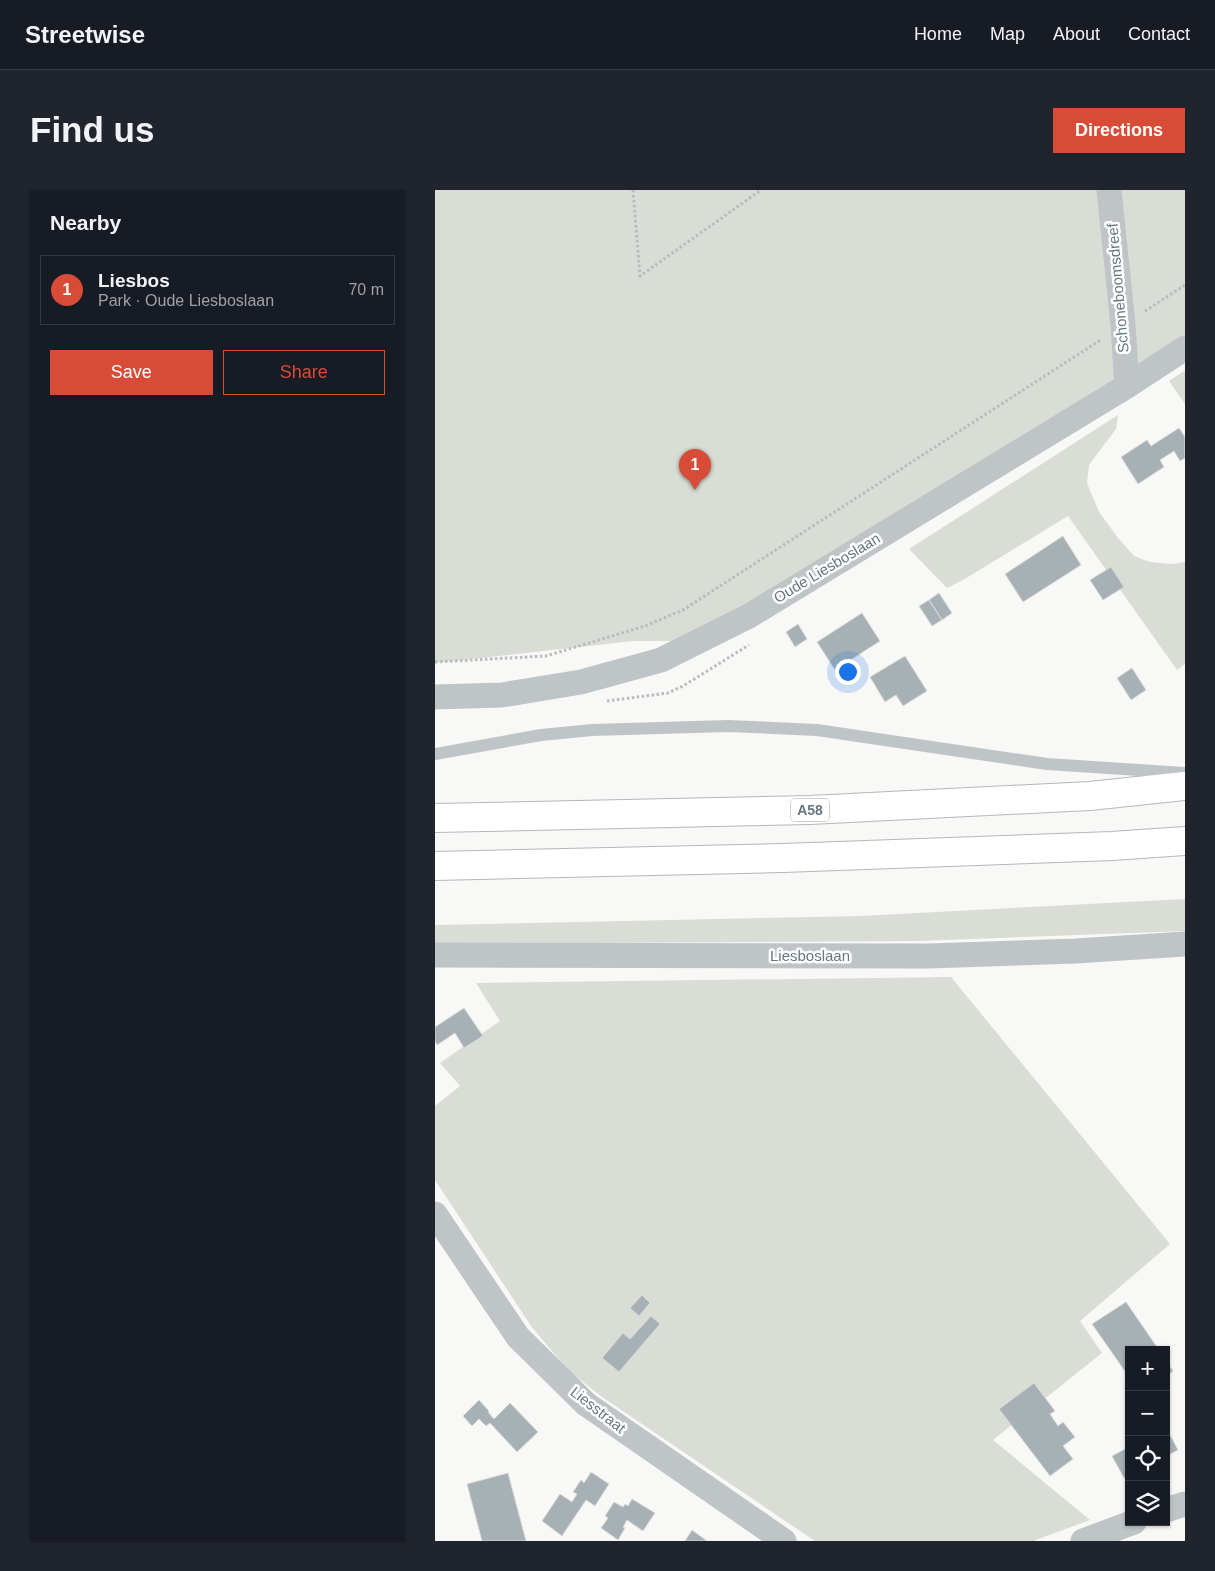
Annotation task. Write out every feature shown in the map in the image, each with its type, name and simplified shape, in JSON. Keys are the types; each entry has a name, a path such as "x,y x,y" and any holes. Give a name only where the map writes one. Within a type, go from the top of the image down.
{"highway":[{"name":"A58","path":"435,818 820,809 1090,796 1185,786"},
{"path":"435,866 783,858 1112,846 1185,841"}],"street":[{"name":"Schoneboomsdreef","path":"1109,190 1123,326 1127,386"},
{"name":"Oude Liesboslaan","path":"435,697 502,694 572,683 661,660 749,616 1127,386 1185,348"},
{"name":"Liesboslaan","path":"435,956 928,956 1076,951 1185,944"},
{"name":"Liesstraat","path":"435,1214 518,1337 586,1404 783,1541"},
{"path":"1170,1509 1185,1504"},
{"path":"1083,1541 1125,1525"}],"lane":[{"path":"435,754 522,738 592,730 728,726 817,730 1047,764 1185,773"}],"path":[{"path":"633,190 641,276 761,190"},
{"path":"435,662 546,656 645,626 683,610 1185,285"}],"shaded area":[{"path":"435,190 1185,190 1185,339 726,641 633,641 435,663"},
{"path":"1185,372 1185,404 1169,381"},
{"path":"1118,415 1116,429 1089,465 1087,483 1099,512 1134,556 1150,562 1173,564 1185,562 1185,664 1177,670 1068,516 947,588 909,549"},
{"path":"1185,899 1185,931 918,941 435,944 435,925 861,916"},
{"path":"951,977 1170,1244 1080,1321 1102,1353 993,1440 1090,1520 1033,1541 815,1541 602,1397 568,1370 531,1326 435,1180 435,1106 460,1086 440,1063 500,1021 476,983"}],"building":[{"path":"1179,428 1185,437 1185,458 1180,461 1174,451 1160,460 1164,467 1138,484 1121,457 1147,440 1151,446"},
{"path":"1063,536 1081,565 1023,602 1005,574"},
{"path":"1111,567 1124,587 1103,600 1090,580"},
{"path":"939,593 952,613 942,620 929,600"},
{"path":"929,600 942,620 932,626 919,606"},
{"path":"862,613 880,641 835,670 817,642"},
{"path":"798,624 807,639 795,647 786,632"},
{"path":"905,656 927,691 903,706 896,695 885,702 870,677"},
{"path":"1132,668 1146,690 1131,700 1117,678"},
{"path":"464,1008 483,1036 464,1048 455,1033 437,1045 435,1041 435,1027"},
{"path":"642,1295 650,1303 639,1316 630,1308"},
{"path":"1126,1302 1156,1346 1125,1346 1125,1371 1092,1324"},
{"path":"651,1316 660,1324 619,1372 602,1358 623,1333 630,1339"},
{"path":"1034,1383 1055,1411 1050,1414 1058,1426 1063,1422 1075,1437 1063,1446 1073,1459 1050,1476 999,1409"},
{"path":"479,1400 494,1419 510,1403 538,1432 517,1452 490,1423 486,1426 479,1419 472,1426 463,1416"},
{"path":"1170,1435 1178,1450 1170,1454"},
{"path":"1125,1449 1124,1478 1112,1456"},
{"path":"591,1472 609,1484 595,1506 586,1500 562,1536 542,1521 560,1494 572,1502 577,1494 573,1492 581,1480 584,1483"},
{"path":"508,1473 526,1541 482,1541 467,1484"},
{"path":"632,1499 655,1513 643,1531 627,1520 618,1540 601,1528 608,1518 605,1516 614,1502 623,1507 625,1504 628,1506"},
{"path":"692,1530 707,1541 685,1541"}],"place":[{"name":"Liesbos","path":"695,490"}]}
